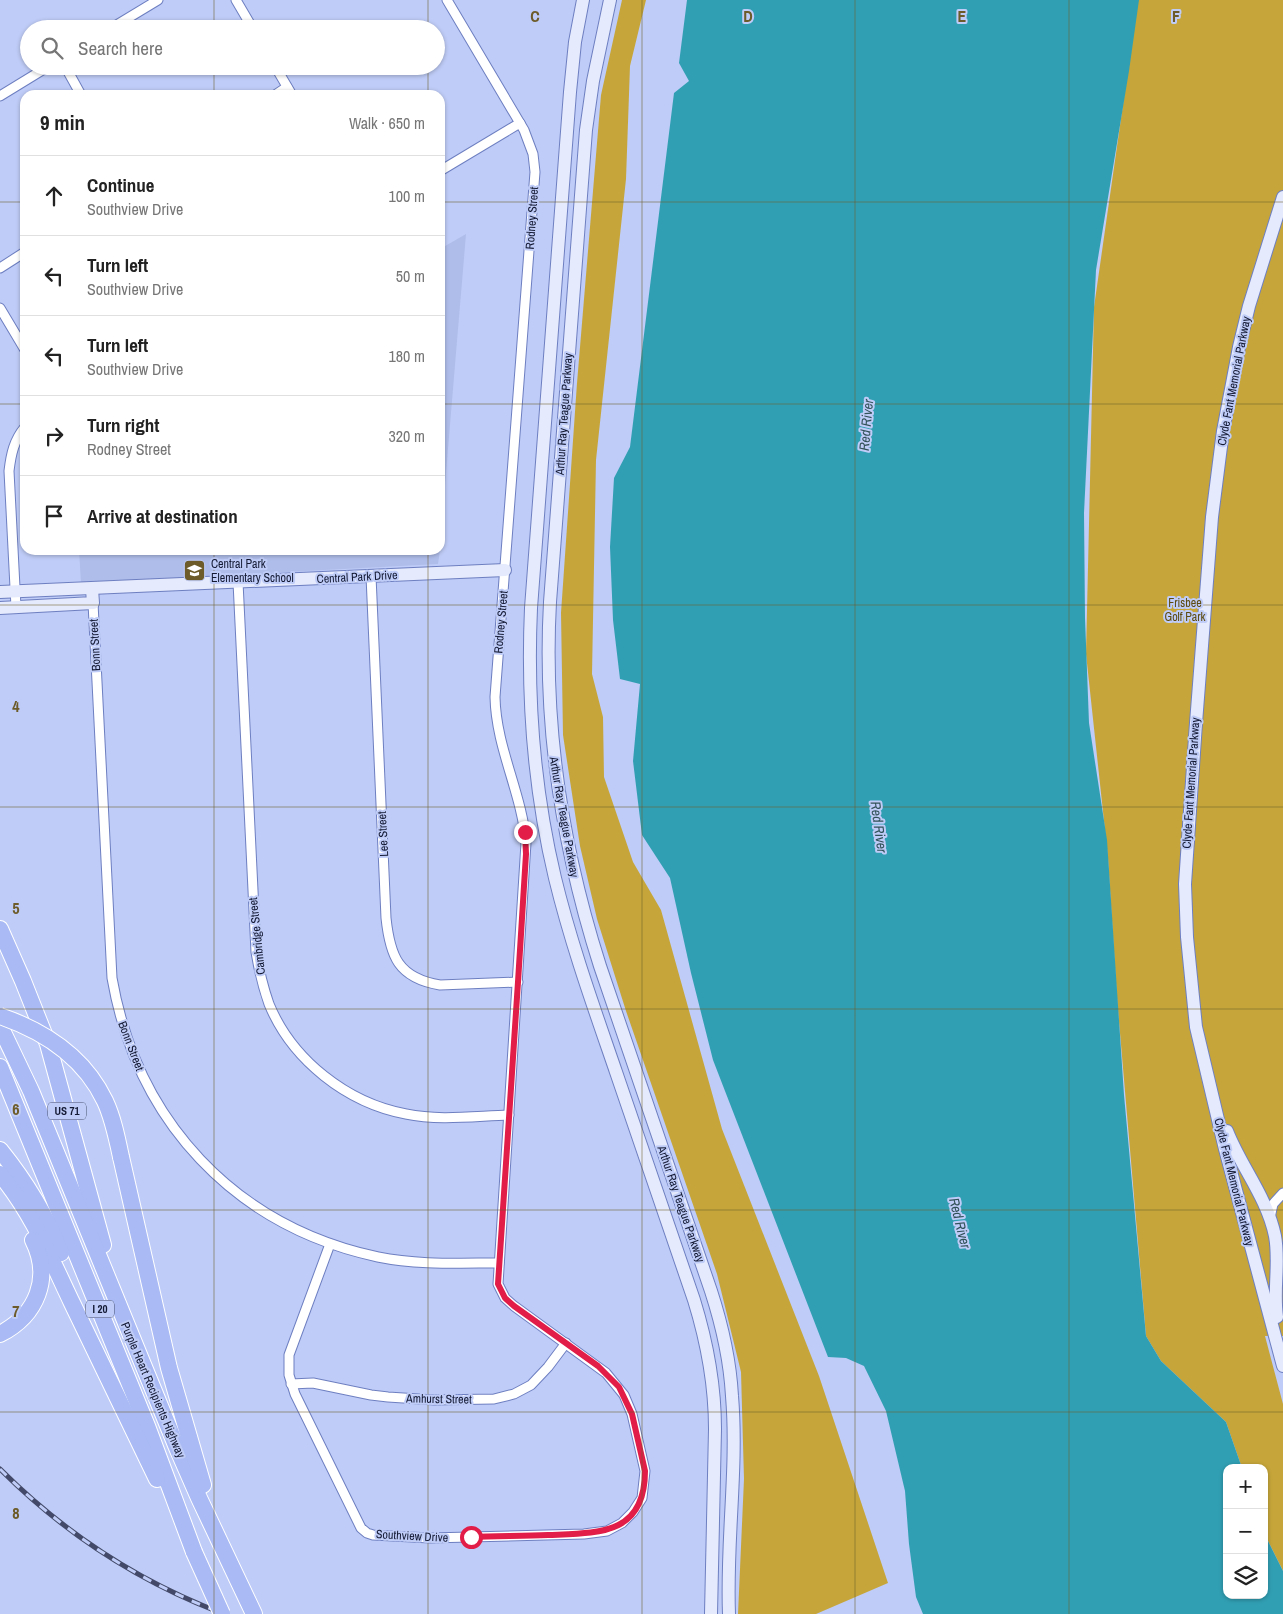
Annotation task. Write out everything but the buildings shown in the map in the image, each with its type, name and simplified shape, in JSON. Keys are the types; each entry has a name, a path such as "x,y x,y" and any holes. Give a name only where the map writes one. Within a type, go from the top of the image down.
{"highway":[{"name":"US 71","path":"0,929 48,1044 104,1248 115,1298"},
{"path":"0,1016 25,1024 49,1037 84,1069 97,1086 105,1102 121,1157 169,1368 186,1432 224,1550"},
{"name":"Purple Heart Recipients Highway","path":"2,1030 31,1091 181,1458 254,1614"},
{"name":"Purple Heart Recipients Highway","path":"0,1067 144,1417 194,1552 222,1614"},
{"path":"0,1150 29,1191 49,1225 107,1374"},
{"path":"0,1174 32,1219 171,1509 194,1552"},
{"path":"0,1190 34,1242 40,1258 42,1275 39,1292 32,1308 20,1322 0,1334"}],"street":[{"path":"125,20 158,0"},
{"path":"236,0 248,20"},
{"name":"Rodney Street","path":"446,0 520,123 532,154 535,184 495,706 499,734 525,832 526,854 499,1263"},
{"name":"Arthur Ray Teague Parkway","path":"583,0 575,42 571,82 531,608 530,665 533,736 546,835 568,924 697,1307 709,1358 715,1417 711,1614"},
{"name":"Arthur Ray Teague Parkway","path":"610,0 591,93 583,162 550,602 548,667 550,718 555,770 564,827 584,916 713,1296 726,1346 734,1426 729,1614"},
{"path":"0,96 34,75"},
{"path":"70,75 78,90"},
{"path":"280,75 289,90"},
{"path":"445,168 520,123"},
{"name":"Clyde Fant Memorial Parkway","path":"1283,197 1261,266 1238,355 1223,431 1212,517 1185,884 1187,937 1194,1010 1250,1246 1283,1366"},
{"path":"0,268 20,255"},
{"path":"0,308 20,342"},
{"path":"16,607 9,471 15,442 20,434"},
{"name":"Central Park Drive","path":"0,592 92,589 183,581 238,582 505,570"},
{"name":"Lee Street","path":"371,576 386,918 389,943 399,964 417,979 427,983 440,985 518,982"},
{"name":"Cambridge Street","path":"238,582 256,952 264,991 278,1022 288,1037 313,1066 347,1092 363,1100 405,1114 426,1117 509,1116"},
{"name":"Bonn Street","path":"92,589 109,951 115,996 126,1035 145,1082 155,1100 181,1138 196,1155 232,1188 256,1206 302,1232 330,1244 372,1256 414,1262 499,1263"},
{"path":"0,608 92,603"},
{"path":"1208,1074 1239,1158 1265,1204 1271,1223 1276,1253 1275,1305 1283,1356"},
{"path":"1283,1193 1273,1204 1271,1223 1283,1238"},
{"name":"Southview Drive","path":"330,1244 289,1355 288,1365 291,1384 361,1528 367,1533 385,1536 430,1538 597,1533 615,1527 633,1512 642,1498 644,1488 645,1471 632,1414 619,1387 598,1366 505,1298 498,1284 499,1263"},
{"name":"Amhurst Street","path":"291,1384 313,1383 371,1396 452,1400 505,1398 530,1385 548,1367 566,1343"}],"shaded area":[{"path":"466,234 445,484 445,246"},
{"name":"Central Park Elementary School","path":"79,555 439,555 438,564 81,583"}],"green space":[{"path":"622,0 646,0 630,66 626,179 596,460 592,674 603,717 604,777 633,862 661,910 722,1129 819,1376 888,1583 816,1614 738,1614 744,1479 741,1372 717,1274 626,1011 597,919 580,846 563,735 561,613 577,383 601,95"},
{"name":"Frisbee Golf Park","path":"1138,0 1283,0 1283,1336 1265,1336 1283,1404 1283,1571 1268,1541 1268,1464 1241,1464 1226,1422 1161,1361 1146,1336 1117,998 1108,858 1086,654 1094,307"}],"water":[{"name":"Red River","path":"687,0 1139,0 1096,270 1084,513 1089,723 1107,840 1124,1095 1146,1336 1161,1361 1226,1422 1241,1464 1223,1464 1223,1599 1268,1599 1268,1541 1283,1571 1283,1614 923,1614 916,1597 905,1491 886,1411 864,1366 846,1358 828,1357 713,1060 670,878 642,835 633,761 640,684 620,679 613,620 610,547 614,478 630,447 674,93 689,81 679,63"}],"railway":[{"path":"0,1469 50,1514 104,1554 162,1587 224,1614"}],"place":[{"name":"Central Park Elementary School","path":"195,571"}],"route":[{"path":"471,1537 584,1534 607,1531 628,1518 633,1512 642,1498 645,1480 645,1471 632,1414 619,1387 598,1366 514,1306 505,1298 498,1284 526,854 525,832"}]}
